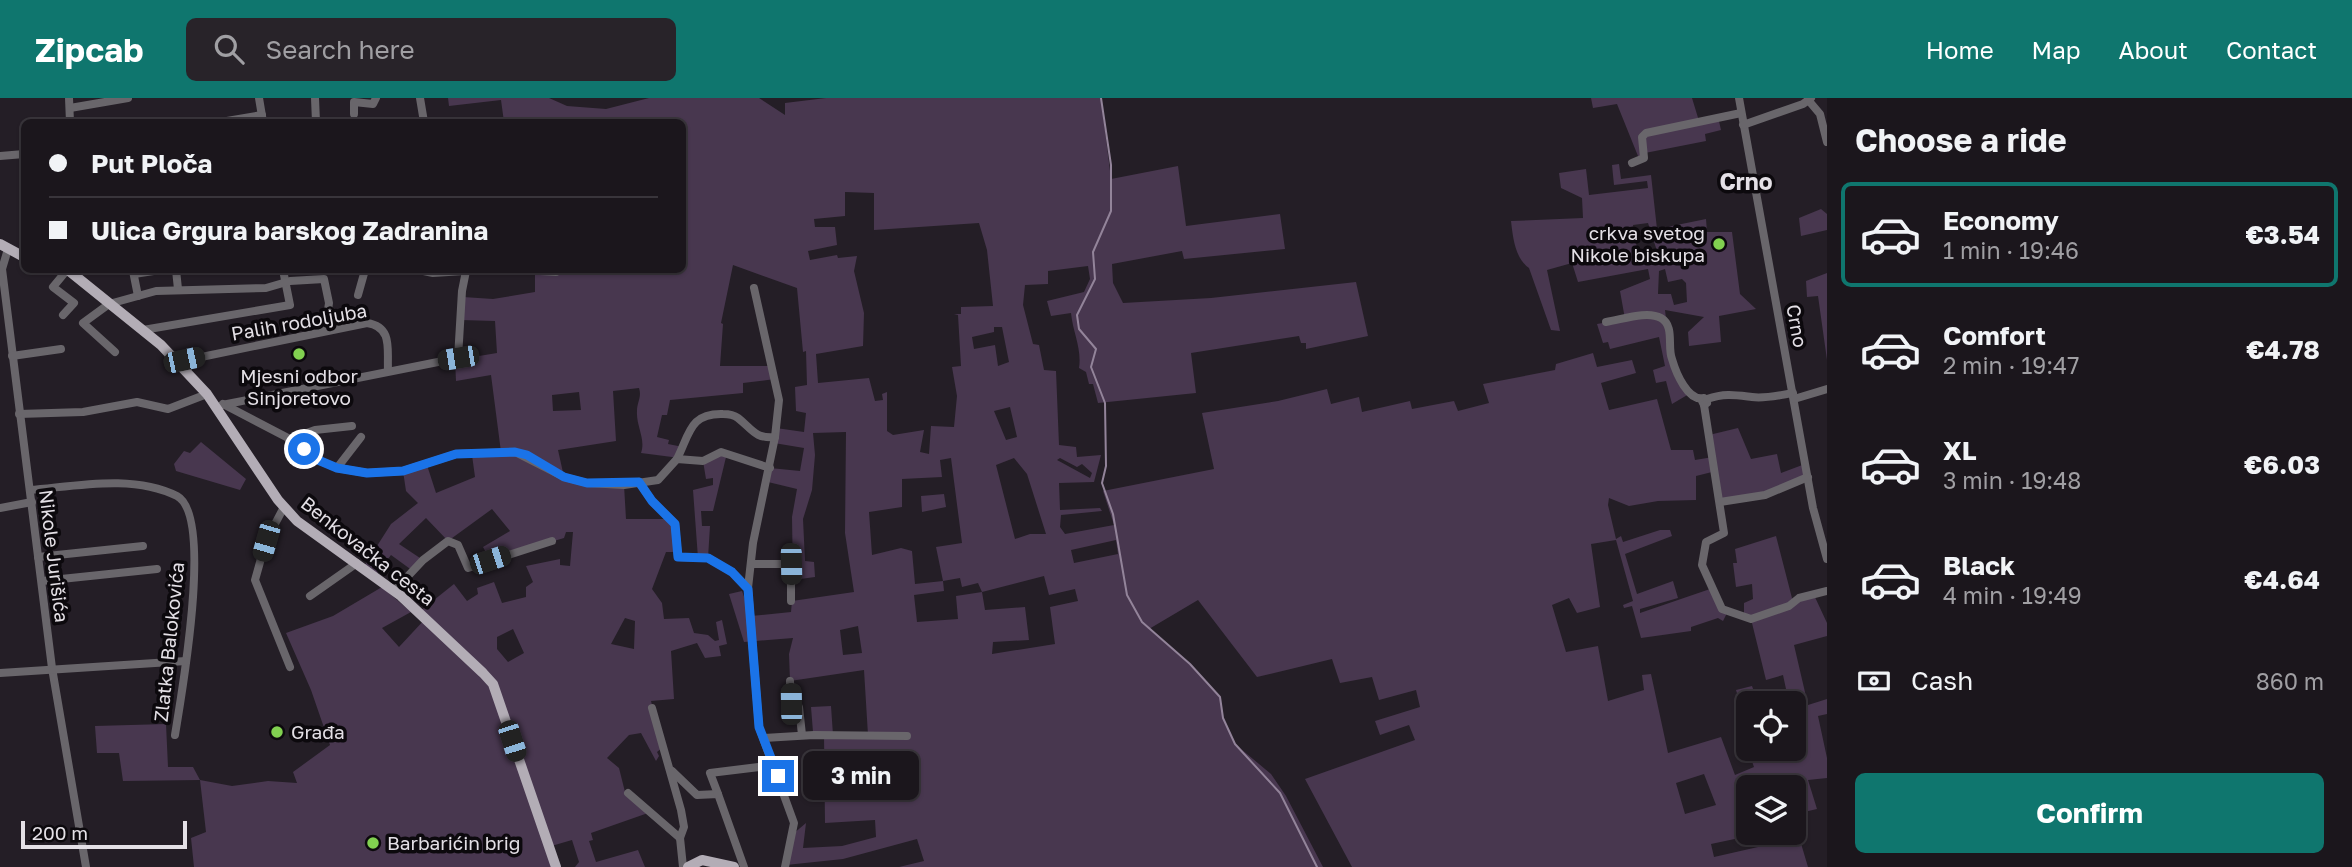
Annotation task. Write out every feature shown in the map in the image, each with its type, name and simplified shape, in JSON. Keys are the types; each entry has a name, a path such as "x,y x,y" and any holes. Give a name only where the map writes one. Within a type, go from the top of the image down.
{"main road":[{"path":"4,247 21,256"},
{"name":"Benkovačka cesta","path":"71,273 143,330 220,406 284,508 394,590 464,652 493,684 556,867"},
{"path":"685,867 702,860 734,867"}],"street":[{"path":"69,98 70,119"},
{"path":"69,108 128,98"},
{"path":"260,98 262,119"},
{"path":"315,98 316,119"},
{"path":"354,114 354,102 373,104 376,98"},
{"path":"420,98 424,119"},
{"name":"Crno","path":"1739,98 1808,477 1827,559"},
{"path":"1743,125 1810,99 1820,114 1827,142"},
{"path":"1632,163 1644,158 1642,137 1646,133 1741,113"},
{"path":"0,156 21,154"},
{"name":"Nikole Jurišića","path":"4,247 2,269 52,668 86,867"},
{"path":"63,315 74,303 53,287 65,273"},
{"path":"133,273 138,296"},
{"path":"176,273 178,289"},
{"path":"143,330 290,305 284,273"},
{"path":"358,295 364,273"},
{"path":"220,406 458,358 466,273"},
{"path":"115,352 83,323 109,303 178,289 234,290 324,279 329,303 325,331"},
{"path":"754,288 779,400 775,438 748,589 759,727 775,765 783,799 794,823 785,867"},
{"path":"1606,322 1642,316 1665,320 1671,359 1689,394 1704,401 1728,394 1753,398 1793,396 1827,389"},
{"name":"Palih rodoljuba","path":"177,362 367,323 379,325 386,332 388,370"},
{"path":"12,356 61,349"},
{"path":"19,414 83,412 137,402 168,408 207,394"},
{"path":"1704,401 1724,533 1706,542 1702,565 1727,613 1751,619 1789,606 1799,598 1827,591"},
{"path":"220,406 290,439 318,460 337,468 391,474 456,454 515,452 527,455 564,477 587,483 639,482 664,476 677,459 700,416 706,413 737,417 757,436 775,438"},
{"path":"290,439 315,430 352,426"},
{"path":"337,468 361,437"},
{"path":"677,459 703,461 721,452 769,468"},
{"path":"1720,502 1765,495 1808,477"},
{"path":"639,482 652,501 675,524 678,557 708,558 732,572 748,589"},
{"name":"Zlatka Balokovića","path":"30,490 121,483 176,496 183,501 192,522 195,558 186,661 175,735"},
{"path":"0,508 32,502"},
{"path":"284,508 266,541 255,580 290,667"},
{"path":"394,590 423,560 448,541 458,545 468,568 552,541"},
{"path":"38,557 143,547"},
{"path":"310,596 357,563"},
{"path":"732,572 750,567 791,564 791,601"},
{"path":"42,581 157,569"},
{"path":"0,673 186,661"},
{"path":"790,681 791,704 799,707 802,735"},
{"path":"652,708 672,771 684,827 680,838 685,867"},
{"path":"764,738 802,735 907,736"},
{"path":"744,867 710,773 775,765"},
{"path":"672,771 697,795 718,794"},
{"path":"628,793 680,838"}],"shaded area":[{"path":"448,98 549,98 567,106 606,109 649,98 759,98 785,115 785,103 826,98 1101,98 1111,179 1178,166 1186,226 1280,214 1285,249 1184,259 1182,251 1112,264 1113,283 1123,303 1211,298 1356,282 1368,336 1306,349 1306,343 1301,343 1299,336 1191,353 1196,393 1098,403 1093,384 1089,384 1086,372 1079,368 1071,313 1051,316 1047,301 1084,292 1090,279 1088,266 1048,271 1048,284 1025,285 1023,305 1033,344 1039,345 1044,370 1056,371 1059,445 1076,447 1077,457 1101,455 1094,482 1059,483 1060,510 1100,508 1102,511 1061,515 1060,527 1065,534 1114,525 1103,491 1214,469 1202,413 1278,401 1327,389 1331,404 1359,397 1362,412 1410,401 1412,409 1454,401 1458,411 1489,403 1483,384 1555,370 1556,364 1593,353 1597,367 1632,360 1636,373 1601,383 1609,410 1657,399 1671,450 1693,450 1695,460 1713,457 1709,435 1738,428 1751,459 1777,454 1781,473 1805,464 1808,477 1765,495 1720,502 1716,471 1696,476 1696,500 1658,501 1629,506 1609,498 1608,505 1616,539 1621,536 1623,542 1660,530 1670,530 1672,536 1625,554 1637,594 1673,581 1678,598 1640,609 1640,613 1713,588 1727,613 1723,621 1718,618 1691,627 1691,631 1641,638 1632,606 1624,608 1623,605 1633,601 1616,540 1591,544 1600,607 1577,613 1569,598 1552,605 1566,652 1598,646 1608,701 1644,690 1642,675 1651,674 1668,753 1721,737 1735,775 1754,767 1752,761 1806,761 1806,696 1808,705 1827,699 1827,714 1818,716 1827,758 1827,778 1808,780 1817,809 1806,812 1806,775 1736,775 1736,839 1711,844 1714,857 1767,845 1801,845 1808,867 1352,867 1305,779 1415,740 1409,725 1380,735 1375,721 1420,707 1416,690 1379,700 1372,677 1340,683 1332,659 1257,677 1198,600 1149,629 1190,664 1220,697 1223,718 1235,744 1271,774 1286,796 1323,867 899,867 924,861 917,839 843,859 786,865 793,834 806,823 803,848 842,846 876,837 875,820 825,823 824,735 813,732 811,707 831,706 833,735 868,735 864,670 790,681 789,654 793,638 744,642 729,594 742,591 751,616 791,612 792,601 854,592 845,533 846,432 813,433 815,455 812,490 803,519 805,561 814,562 815,577 793,580 792,517 797,489 768,482 770,468 800,471 804,448 774,443 776,428 804,432 806,413 796,411 795,387 807,385 806,351 803,352 797,288 733,265 721,323 720,366 773,366 775,379 743,383 743,393 670,400 667,415 662,415 657,437 669,440 668,444 683,447 683,457 702,459 727,453 713,511 701,511 702,526 710,526 708,558 698,558 693,490 713,485 713,478 706,479 703,461 641,453 637,417 639,388 613,391 616,441 558,450 564,477 624,485 626,519 670,519 675,524 676,552 666,552 652,589 662,603 664,619 689,618 694,633 708,635 715,641 719,640 716,622 722,620 727,644 719,646 721,656 705,658 697,643 671,651 674,699 651,701 663,747 657,752 659,756 656,761 641,733 629,735 607,758 619,768 626,796 648,813 591,833 593,840 589,841 596,862 638,850 645,867 575,867 579,862 572,840 548,847 556,867 194,867 191,838 206,832 200,780 232,786 268,781 297,783 293,772 330,745 311,690 286,633 333,616 382,587 411,612 382,628 399,647 426,618 419,612 454,584 467,601 478,594 477,588 494,582 502,603 526,597 526,587 533,582 526,566 560,559 560,565 570,566 573,532 566,532 564,538 490,560 483,547 510,531 492,509 448,541 426,518 399,544 423,560 413,571 391,555 375,576 363,568 391,524 418,503 406,491 403,471 426,462 436,493 475,477 472,455 501,452 491,375 456,381 455,360 497,353 495,321 461,320 463,297 493,299 535,292 535,273 686,273 686,119 504,119 501,100 449,106","holes":["845,192 874,193 874,230 979,223 987,250 993,306 961,307 961,314 954,314 958,315 961,366 952,367 957,396 954,427 931,426 929,454 920,452 924,430 893,435 887,431 887,392 882,394 883,400 875,401 869,378 818,383 816,354 863,346 864,313 854,271 857,256 838,258 837,255 810,260 808,251 837,245 835,227 815,227 814,219 845,216","994,327 1002,327 1009,362 998,366 995,345 974,349 972,337 994,332","579,392 581,410 553,411 552,395","1010,407 1017,437 1006,440 994,411","951,458 962,543 936,547 943,581 915,584 912,551 901,548 872,555 869,512 902,507 902,479 942,477 940,460","1014,458 1027,474 1046,534 1030,534 1015,539 996,465","1060,458 1077,467 1082,464 1092,473 1090,478 1057,460","1116,540 1118,554 1074,563 1071,550","1044,576 1049,595 1075,589 1078,601 1050,607 1055,644 992,654 993,642 1029,640 1025,607 985,610 982,592","960,578 962,587 978,583 982,592 956,596 958,619 917,622 914,595 944,591 943,581","625,618 635,621 634,649 611,644","858,626 862,653 843,655 840,630","513,629 524,653 508,662 497,649 497,637","1704,774 1716,805 1685,814 1676,783"]},
{"path":"1591,98 1692,98 1699,121 1718,117 1721,130 1705,134 1706,141 1645,153 1640,161 1617,104 1593,108"},
{"path":"1619,164 1621,179 1651,175 1657,229 1706,219 1707,232 1732,232 1740,294 1756,309 1719,316 1721,342 1689,346 1688,332 1704,317 1665,310 1671,359 1689,394 1672,404 1666,381 1656,383 1653,370 1665,366 1659,337 1610,349 1608,342 1603,343 1597,324 1625,319 1620,291 1650,279 1648,269 1578,282 1572,263 1547,270 1560,331 1551,330 1529,268 1521,259 1514,241 1511,221 1583,218 1582,198 1561,188 1559,173 1586,169 1589,195 1648,188 1647,181 1614,185 1612,165","holes":["1648,223 1657,251 1638,255 1633,225","1665,269 1668,282 1682,279 1686,283 1687,302 1674,305 1671,294 1658,294 1659,271"]},
{"path":"1821,209 1827,214 1827,230 1801,236 1799,218"},
{"path":"1827,273 1827,360 1818,296 1807,297 1806,281"},
{"path":"201,442 246,479 240,490 176,471 174,464 184,451 190,453"},
{"path":"944,494 946,507 922,512 921,496"},
{"path":"1776,536 1793,602 1814,595 1827,623 1827,636 1794,645 1805,691 1786,691 1783,675 1766,680 1751,619 1744,616 1744,603 1753,599 1752,584 1736,587 1733,563 1737,563 1735,549"},
{"path":"1752,686 1754,691 1736,690"},
{"path":"166,724 168,767 193,767 200,780 123,781 119,753 97,753 95,726"}],"waterway":[{"path":"1101,98 1111,165 1111,211 1093,252 1095,279 1077,315 1079,329 1096,349 1091,367 1105,403 1106,466 1102,483 1113,514 1127,595 1142,622 1190,664 1220,697 1223,718 1235,744 1280,793 1317,867"}],"place":[{"name":"crkva svetog Nikole biskupa","path":"1719,244"},
{"name":"Mjesni odbor Sinjoretovo","path":"299,354"},
{"name":"Građa","path":"277,732"},
{"name":"Barbarićin brig","path":"373,843"}],"district":[{"name":"Crno","path":"1746,182"}],"route":[{"path":"304,449 318,460 337,468 367,473 391,474 426,461 456,454 472,456 515,452 527,455 564,477 587,483 624,485 639,482 652,501 675,524 678,531 678,557 708,558 732,572 748,589 759,727 778,776"}]}
